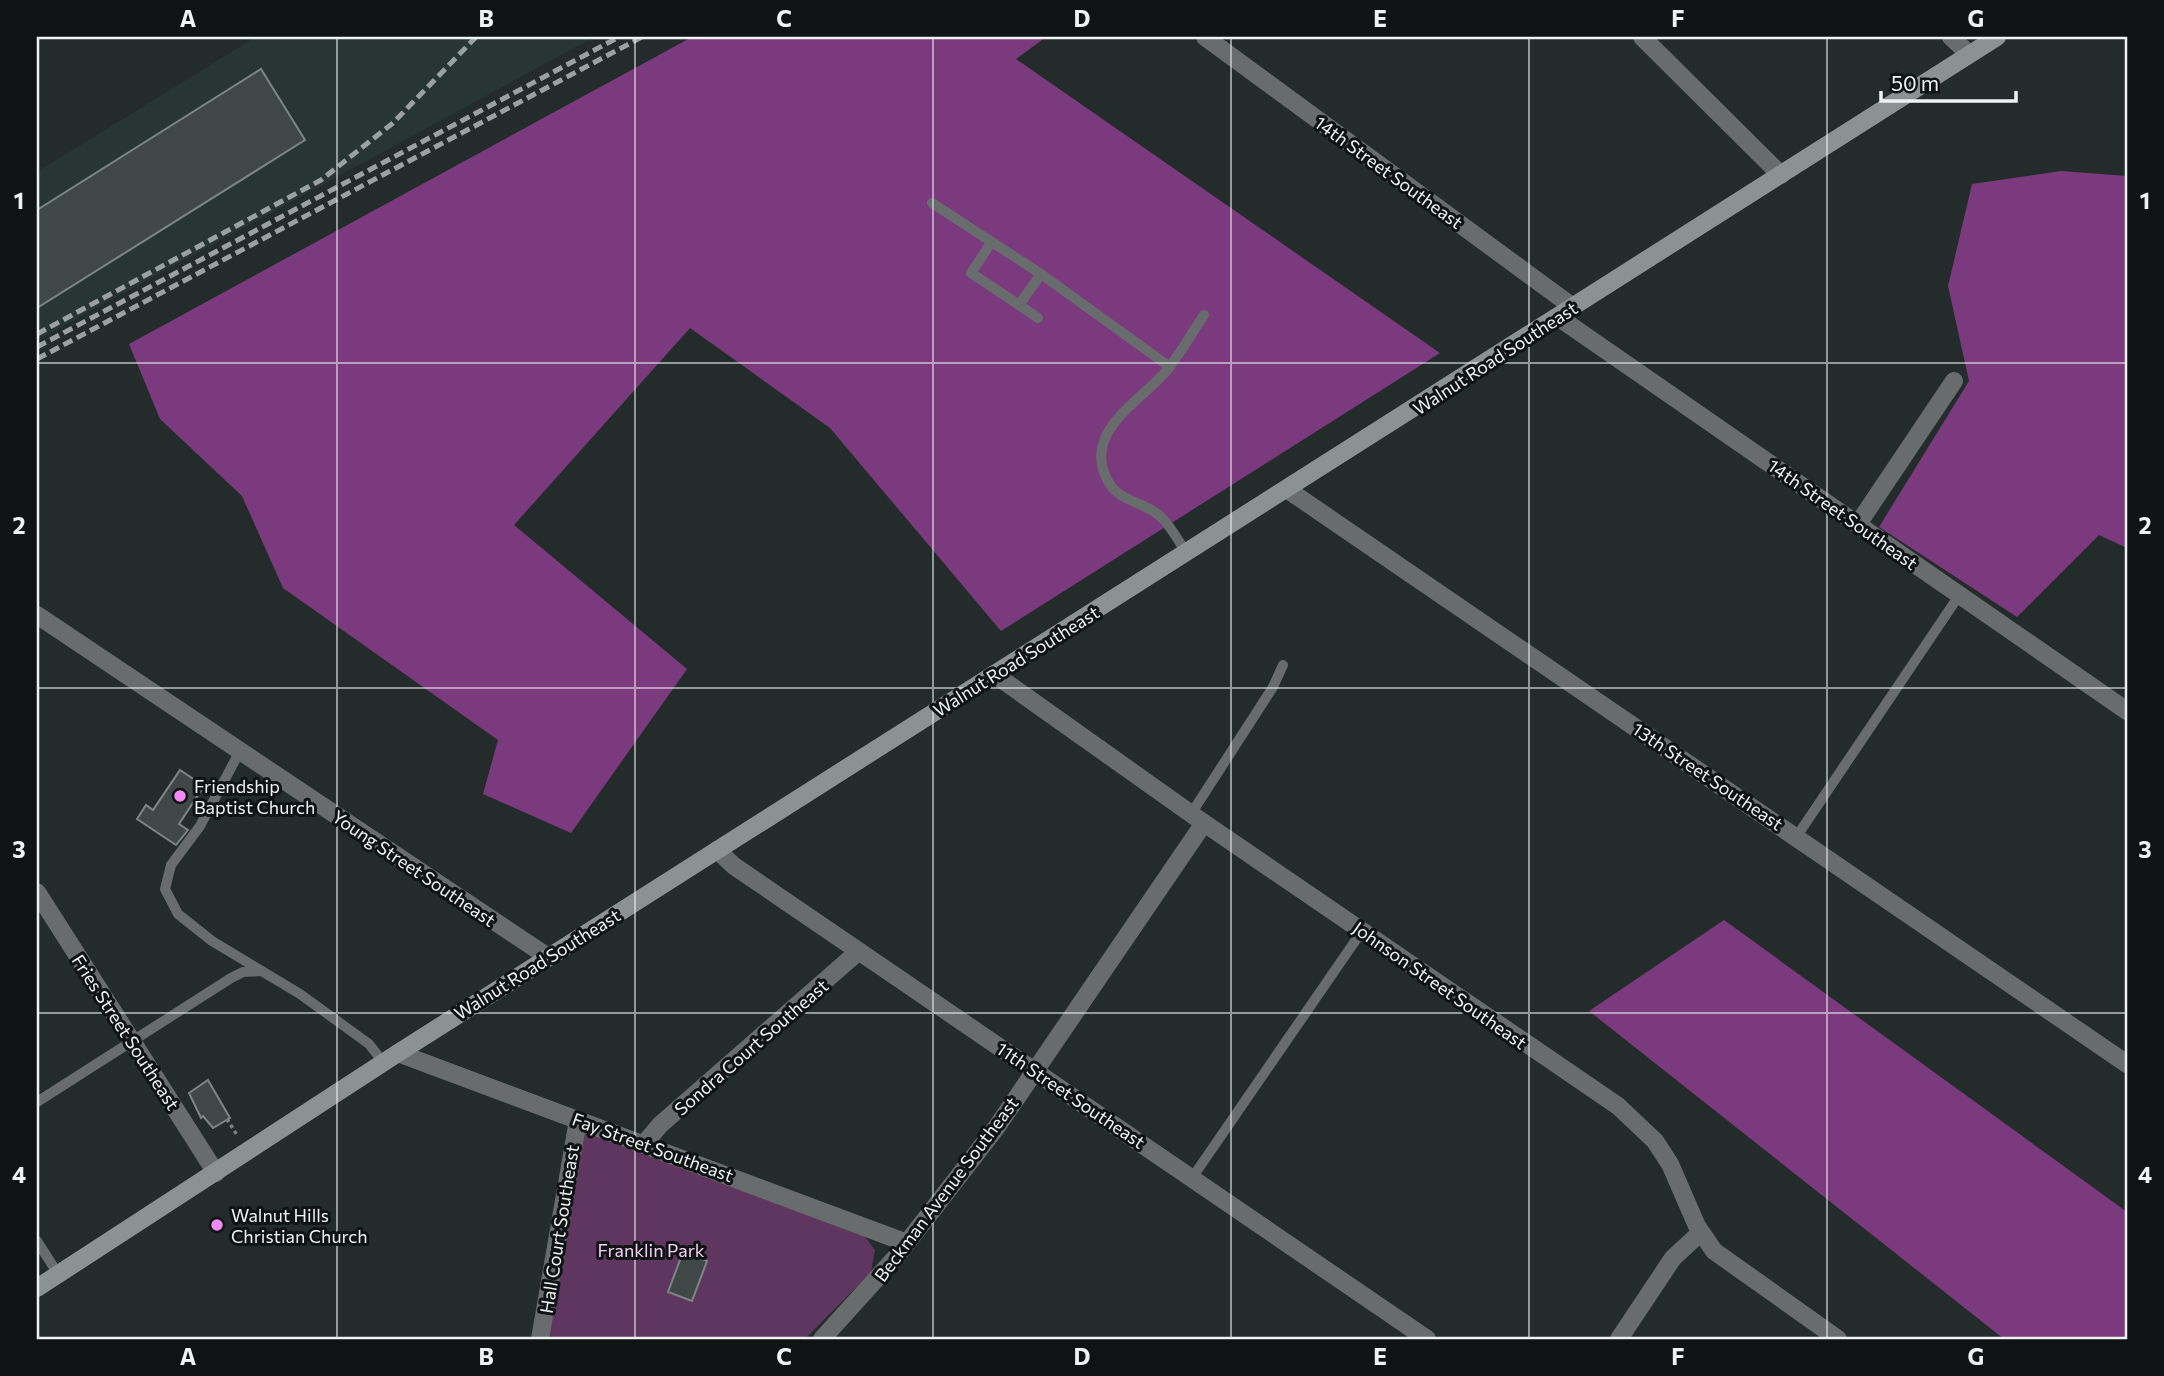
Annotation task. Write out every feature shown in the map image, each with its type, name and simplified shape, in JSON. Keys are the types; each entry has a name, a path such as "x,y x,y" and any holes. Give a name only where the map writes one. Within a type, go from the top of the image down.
{"main road":[{"name":"Walnut Road Southeast","path":"37,1288 548,957 1288,490 1997,37"}],"street":[{"name":"14th Street Southeast","path":"1205,37 1566,312 1858,524 2127,711"},
{"path":"1642,37 1781,174"},
{"path":"1951,37 1969,54"},
{"path":"1858,524 1954,382"},
{"name":"13th Street Southeast","path":"1288,490 2127,1064"},
{"name":"Young Street Southeast","path":"37,615 548,957"},
{"name":"Johnson Street Southeast","path":"994,674 1637,1122 1656,1141 1670,1164 1700,1233 1734,1267 1838,1339"},
{"name":"Beckman Avenue Southeast","path":"822,1339 907,1243 996,1128 1198,818"},
{"name":"11th Street Southeast","path":"717,850 734,866 1427,1339"},
{"name":"Fries Street Southeast","path":"37,892 216,1173"},
{"name":"Sondra Court Southeast","path":"644,1144 660,1125 859,951"},
{"name":"Fay Street Southeast","path":"391,1058 578,1120 907,1243"},
{"name":"Hall Court Southeast","path":"540,1339 578,1120"},
{"path":"1619,1339 1672,1258 1700,1233"}],"lane":[{"path":"932,203 1041,274 1170,368"},
{"path":"991,243 971,273 1038,318"},
{"path":"1019,305 1041,274"},
{"path":"1186,554 1161,516 1122,497 1109,482 1102,461 1103,444 1112,423 1152,388 1170,368 1204,315"},
{"path":"1797,836 1959,594"},
{"path":"1198,818 1273,687 1283,664"},
{"path":"240,751 200,826 172,865 165,889 178,914 212,941 300,994 391,1058"},
{"path":"1192,1178 1362,931"},
{"path":"37,1102 130,1040 231,978 243,972 262,971"},
{"path":"37,1241 58,1274"}],"path":[{"path":"227,1119 237,1135"}],"shaded area":[{"path":"256,37 594,37 37,340 37,172"},
{"path":"692,37 1046,37 1016,59 1440,353 1001,631 830,428 690,328 514,525 687,669 571,833 483,794 498,740 283,588 242,496 160,419 129,344"},
{"path":"2061,171 2127,176 2127,548 2099,535 2017,617 1879,527 1969,381 1948,286 1972,184"},
{"path":"1724,920 2127,1212 2127,1339 2004,1339 1589,1011"}],"green space":[{"name":"Franklin Park","path":"583,1129 865,1237 875,1250 871,1272 805,1339 544,1339"}],"building":[{"path":"261,69 305,140 37,308 37,210"},
{"name":"Friendship Baptist Church","path":"180,770 204,786 179,824 188,830 176,845 137,819 146,805 153,810"},
{"path":"208,1080 230,1118 213,1128 203,1116 201,1118 189,1093"},
{"path":"683,1252 707,1261 692,1301 668,1292"}],"railway":[{"path":"37,334 321,180 393,123 476,37"},
{"path":"37,347 619,37"},
{"path":"37,359 642,37"}],"place":[{"name":"Friendship Baptist Church","path":"180,796"},
{"name":"Walnut Hills Christian Church","path":"217,1225"}]}
